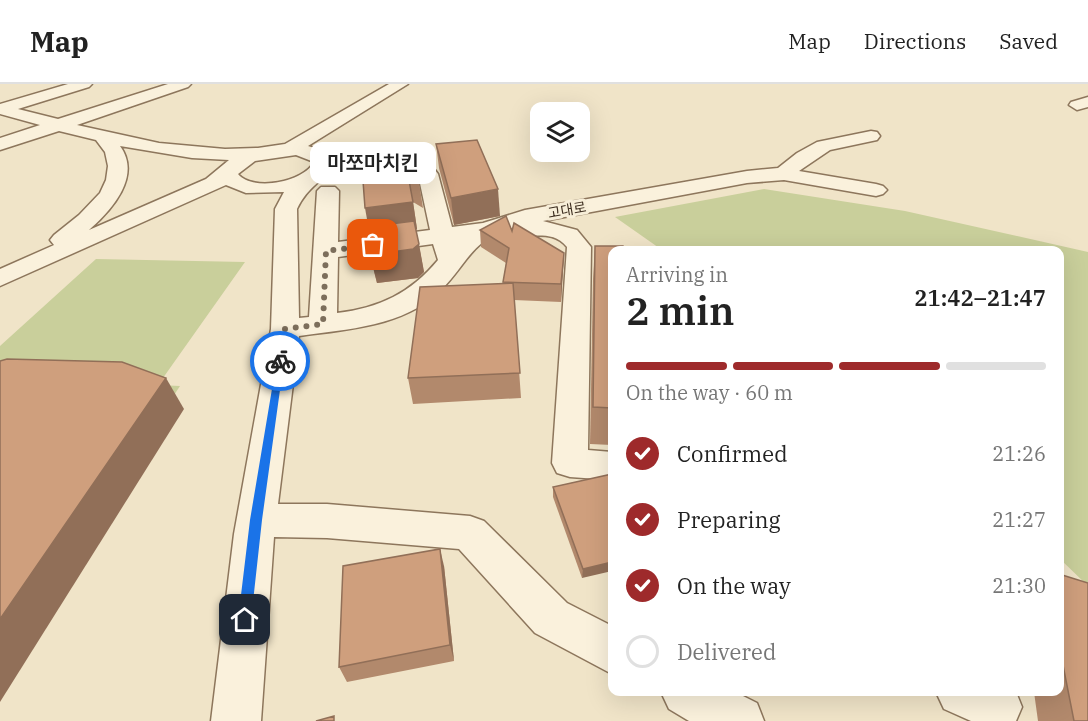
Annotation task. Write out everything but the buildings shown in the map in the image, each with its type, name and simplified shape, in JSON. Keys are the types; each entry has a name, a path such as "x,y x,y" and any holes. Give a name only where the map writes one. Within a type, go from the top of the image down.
{"street":[{"path":"0,109 84,84"},
{"path":"0,144 183,84"},
{"path":"288,150 329,127 364,103 400,84"},
{"path":"0,109 159,151 213,156 288,150 308,151 321,157"},
{"path":"5,276 178,200 322,169 324,164 321,157 329,127"},
{"path":"784,174 803,155 829,143 845,138 871,136"},
{"path":"5,276 68,235 108,197 116,180 119,165 113,149 103,137"},
{"path":"236,721 256,520 285,329 260,184 259,154"},
{"path":"213,156 228,160 260,184"},
{"path":"428,174 443,236 444,269 501,237 525,228 549,228 563,232 590,257 570,463 608,466"},
{"name":"고대로","path":"285,329 367,318 383,313 412,299 444,269 461,247 488,229 525,217 747,177 784,174 876,190"},
{"path":"323,324 328,192"},
{"path":"326,251 488,229"},
{"path":"256,520 327,522 470,533 551,618 608,649"},
{"path":"693,696 739,721"}],"green space":[{"path":"764,189 905,211 1061,246 656,246 615,217"},
{"path":"1064,247 1088,252 1088,586 1064,563"},
{"path":"96,259 245,262 158,385 180,386 0,659 0,346"}],"way so far":[{"path":"280,361 285,329 323,324 326,251 373,245"}],"place":[{"name":"마쪼마치킨","path":"373,245"}],"route":[{"path":"245,620 256,520 280,361"}]}
